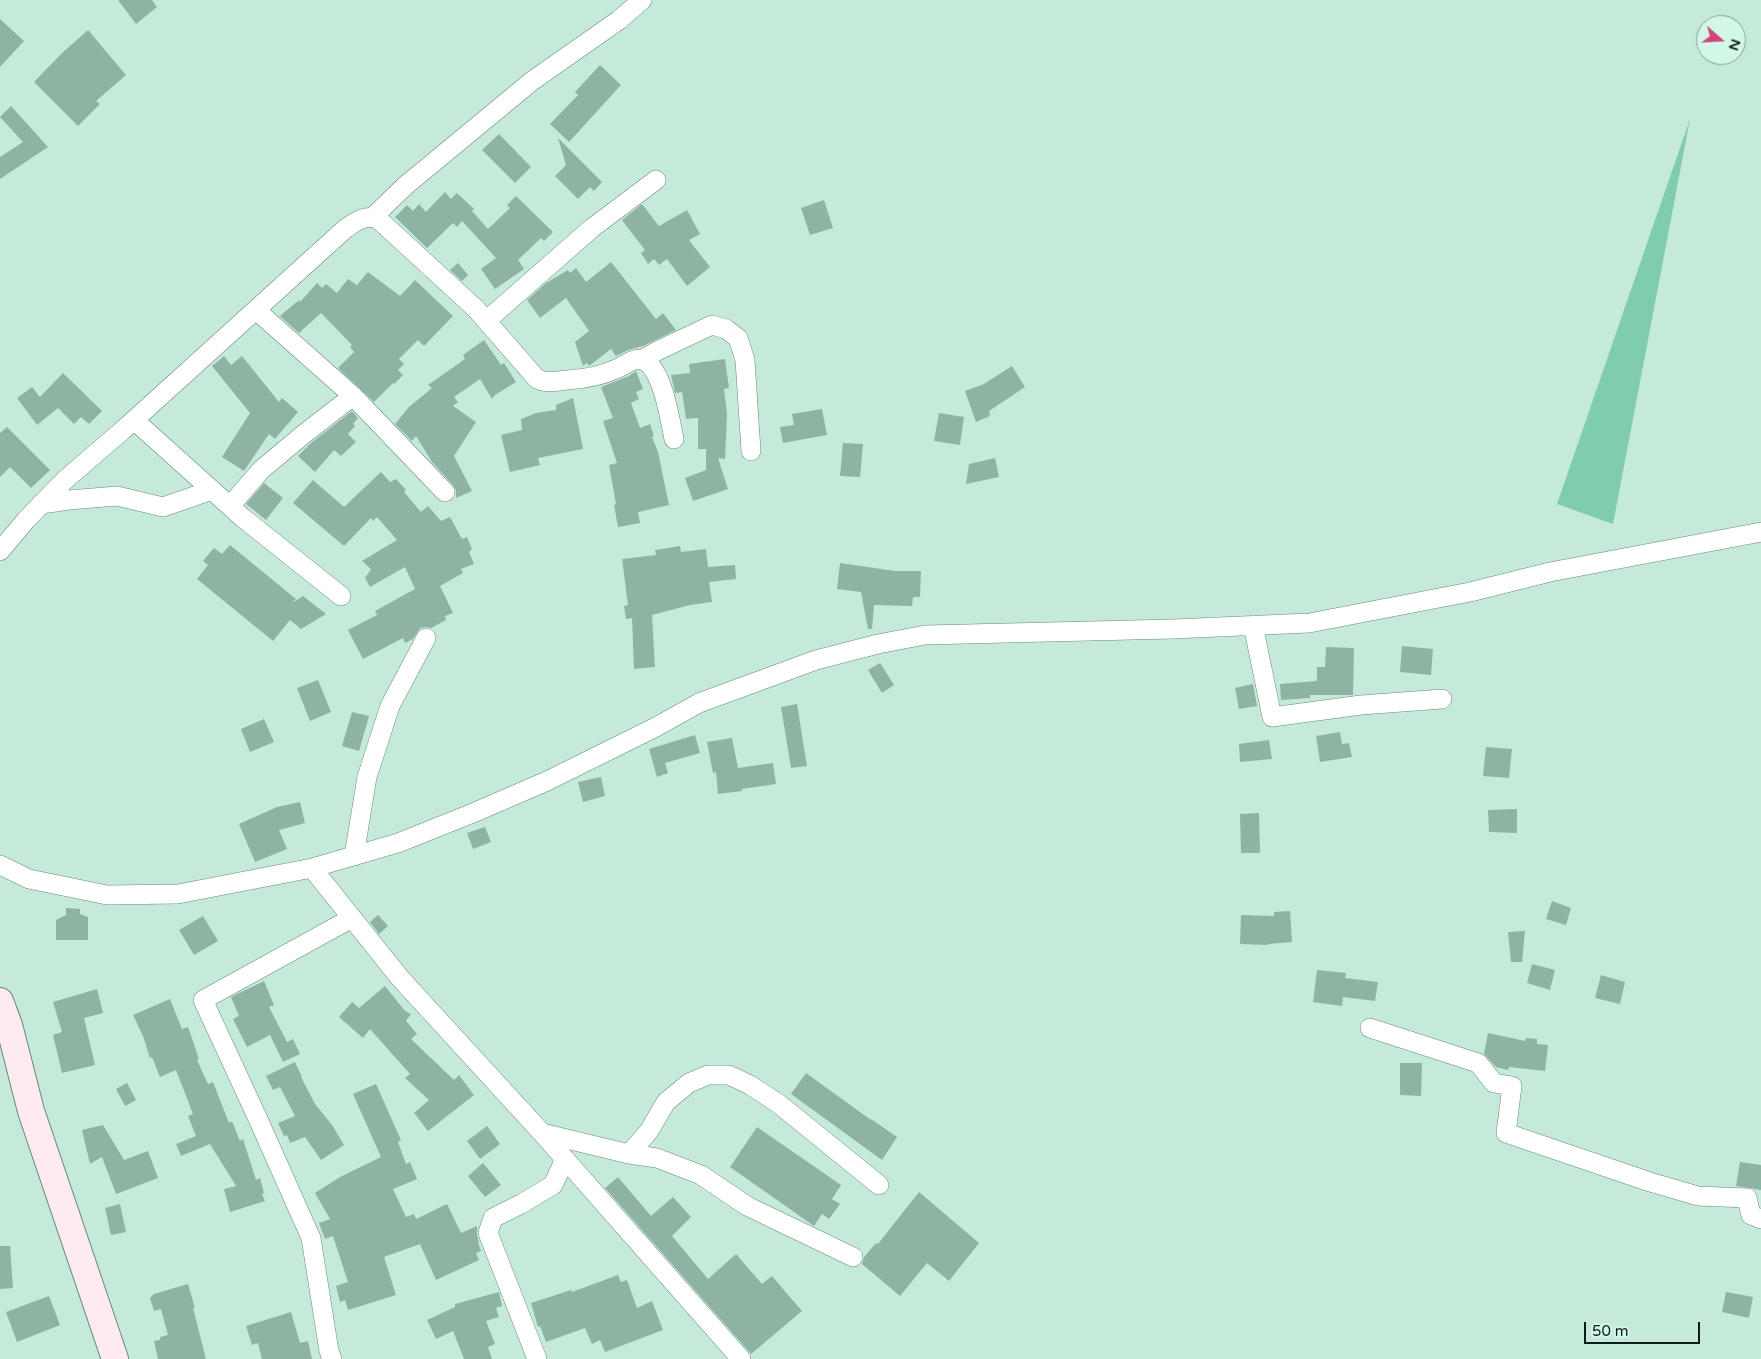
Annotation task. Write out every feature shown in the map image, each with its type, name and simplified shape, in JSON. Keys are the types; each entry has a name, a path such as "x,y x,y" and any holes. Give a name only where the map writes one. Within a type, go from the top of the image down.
{"street":[{"path":"0,551 41,504 66,479 345,229 359,220 373,217 405,186 532,81 619,20 642,0"},
{"path":"486,321 592,228 656,180"},
{"path":"373,217 378,219 403,241 476,309 537,379 549,382 573,380 603,374 634,360 643,360 649,363 662,387 674,439"},
{"path":"256,310 353,396 445,492"},
{"path":"643,360 659,350 712,326 726,329 738,338 745,360 751,451"},
{"path":"230,506 262,470 353,396"},
{"path":"134,420 230,506 341,596"},
{"path":"41,504 117,496 164,507 212,490"},
{"path":"0,865 29,880 106,895 178,894 312,868 398,843 547,781 656,727 699,703 816,660 878,644 924,635 1173,629 1308,623 1470,592 1550,572 1761,532"},
{"path":"1253,625 1272,718 1362,705 1442,699"},
{"path":"354,856 367,777 390,706 426,638"},
{"path":"312,868 400,978 542,1133 741,1359"},
{"path":"332,1359 329,1351 311,1238 203,1000 352,918"},
{"path":"0,1001 8,1025 7,1049 31,1111 115,1359"},
{"path":"1370,1028 1478,1064 1494,1082 1512,1086 1506,1133 1650,1182 1698,1196 1747,1198 1751,1215 1761,1219"},
{"path":"629,1154 649,1131 666,1102 689,1083 708,1076 729,1075 750,1085 779,1104 879,1185"},
{"path":"542,1133 629,1154 657,1158 701,1175 747,1206 853,1257"},
{"path":"537,1359 488,1233 493,1218 553,1185 565,1159"}],"green space":[{"path":"1690,119 1613,524 1557,504"}],"building":[{"path":"118,0 152,0 157,7 136,24"},
{"path":"0,19 24,41 0,67"},
{"path":"88,30 126,75 96,101 100,104 78,126 34,82"},
{"path":"600,65 621,85 569,142 550,124 578,95 575,92"},
{"path":"11,106 48,147 0,179 0,157 23,142 0,117"},
{"path":"499,134 531,167 515,183 482,150"},
{"path":"558,138 602,182 594,191 590,187 578,199 555,176 566,165"},
{"path":"445,192 451,199 457,193 474,209 472,211 488,229 510,208 507,205 516,196 553,232 544,241 541,238 518,260 524,269 495,289 481,269 496,258 462,221 457,227 453,223 427,248 395,217 407,205 413,211 419,204 426,212"},
{"path":"824,200 833,228 810,235 801,208"},
{"path":"642,204 659,226 687,210 700,234 689,240 710,267 687,286 667,259 659,265 654,259 648,264 641,253 645,250 622,220"},
{"path":"611,262 656,319 663,313 676,330 643,346 616,356 611,349 589,366 587,363 583,366 575,342 589,331 566,298 540,318 527,300 546,283 568,270 570,273 576,268 586,282"},
{"path":"458,263 468,275 462,281 450,270"},
{"path":"368,272 400,296 415,280 453,316 424,346 418,340 399,359 404,364 398,370 403,375 374,402 338,368 354,352 350,347 352,345 321,313 299,333 280,316 299,300 300,302 317,283 322,288 326,284 337,293 348,279 357,285"},
{"path":"484,340 501,365 504,363 516,382 495,395 492,399 480,379 454,397 458,402 453,406 476,422 454,456 472,491 456,498 456,490 453,485 432,462 416,436 412,441 395,424 409,407 432,388 428,385 465,359 463,355"},
{"path":"224,356 231,365 242,356 279,402 282,398 298,412 275,439 269,434 244,471 222,457 250,413 212,366"},
{"path":"725,359 729,388 724,389 727,414 725,459 718,458 728,489 693,501 685,478 706,470 706,449 698,449 698,418 686,419 682,392 675,393 671,375 690,373 689,364"},
{"path":"1012,366 1025,387 989,411 990,416 976,422 965,391 984,384"},
{"path":"636,371 643,389 636,392 639,399 631,403 640,428 650,424 669,505 638,512 640,523 618,527 609,465 617,463 603,421 613,418 601,387 629,376"},
{"path":"63,373 102,411 89,424 81,417 74,424 58,408 37,425 17,398 32,387 40,397"},
{"path":"573,398 583,449 538,458 540,465 510,472 501,435 522,430 521,419 536,413 556,410 556,405"},
{"path":"822,409 827,435 783,443 780,427 794,425 792,414"},
{"path":"352,411 358,418 353,424 355,426 348,434 356,442 341,456 334,450 315,472 298,456 311,443"},
{"path":"939,413 964,417 960,445 934,441"},
{"path":"7,427 50,470 31,488 10,467 0,477 0,433"},
{"path":"843,443 863,444 860,477 840,476"},
{"path":"995,458 999,477 966,484 969,464"},
{"path":"381,472 390,482 396,479 421,512 428,506 441,521 450,517 462,539 467,537 472,549 469,552 474,564 461,569 463,573 440,586 453,613 445,616 446,620 431,628 420,628 413,639 405,643 403,638 363,659 348,630 377,615 375,611 415,589 405,567 370,587 365,578 371,569 362,561 397,540 377,517 373,521 371,518 344,546 293,503 313,480 344,507"},
{"path":"264,483 283,498 266,520 246,504"},
{"path":"230,545 296,599 292,603 303,596 326,614 301,629 290,620 273,641 197,579 208,565 203,561 214,548 222,554"},
{"path":"680,546 681,552 706,549 708,567 735,565 736,579 709,582 712,602 690,605 652,615 655,667 634,669 632,618 626,619 624,606 628,605 622,559 656,555 655,550"},
{"path":"840,563 895,571 921,571 920,597 913,597 912,606 874,605 872,629 868,629 861,592 837,589"},
{"path":"1402,646 1433,649 1431,675 1400,672"},
{"path":"1326,647 1354,648 1353,695 1310,695 1310,698 1281,700 1280,684 1317,681 1317,667 1325,667"},
{"path":"880,663 894,685 882,693 868,670"},
{"path":"318,680 331,712 310,721 297,688"},
{"path":"1253,684 1257,706 1239,709 1235,688"},
{"path":"797,704 807,766 791,768 781,707"},
{"path":"352,712 369,716 359,751 342,746"},
{"path":"264,719 274,742 250,752 241,729"},
{"path":"1340,732 1342,744 1349,743 1352,757 1320,762 1316,736"},
{"path":"695,735 700,753 665,763 668,773 657,777 649,749"},
{"path":"732,738 738,768 773,763 776,784 718,794 716,772 713,773 707,742"},
{"path":"1269,740 1272,759 1240,762 1239,744"},
{"path":"1486,747 1512,749 1509,778 1483,776"},
{"path":"601,777 605,796 583,802 578,782"},
{"path":"300,802 305,823 279,830 287,849 255,862 239,824 277,807"},
{"path":"1517,809 1517,833 1489,832 1488,810"},
{"path":"1259,813 1260,853 1241,853 1240,814"},
{"path":"485,827 491,842 473,849 467,833"},
{"path":"1552,901 1571,908 1566,925 1546,919"},
{"path":"66,908 80,909 80,914 88,917 88,940 56,940 56,920 66,915"},
{"path":"1290,911 1292,942 1268,945 1240,944 1241,915 1274,916 1274,912"},
{"path":"378,915 388,926 379,934 370,922"},
{"path":"203,916 218,941 194,955 179,930"},
{"path":"1525,931 1522,962 1511,962 1508,932"},
{"path":"1532,964 1555,970 1550,990 1527,983"},
{"path":"1317,970 1346,973 1345,978 1378,982 1375,1001 1343,997 1342,1006 1313,1002"},
{"path":"1601,975 1625,982 1620,1004 1595,998"},
{"path":"264,981 274,1005 269,1007 287,1042 293,1039 300,1054 283,1062 270,1035 247,1047 233,1019 239,1016 231,997"},
{"path":"385,986 405,1011 411,1014 406,1021 417,1034 411,1039 454,1080 459,1075 474,1095 428,1131 414,1113 429,1100 405,1078 410,1074 370,1029 363,1038 339,1017 352,1002 359,1008"},
{"path":"97,989 103,1013 84,1018 95,1065 62,1073 53,1035 62,1032 53,1002"},
{"path":"170,999 182,1029 188,1027 199,1059 197,1060 208,1084 213,1082 229,1123 232,1121 240,1141 243,1139 256,1180 260,1178 265,1201 230,1212 224,1189 236,1186 210,1144 181,1156 176,1144 196,1136 188,1116 193,1114 176,1070 160,1077 152,1057 150,1058 143,1036 133,1015"},
{"path":"1488,1033 1525,1041 1526,1038 1537,1039 1537,1044 1548,1045 1545,1071 1509,1067 1508,1070 1496,1067 1484,1054"},
{"path":"295,1062 315,1104 332,1125 344,1145 321,1160 305,1137 290,1143 287,1135 284,1136 278,1123 295,1116 280,1087 273,1090 266,1076"},
{"path":"1400,1063 1422,1063 1421,1096 1400,1095"},
{"path":"806,1073 897,1137 882,1160 791,1094"},
{"path":"127,1083 136,1100 125,1106 116,1089"},
{"path":"376,1084 401,1140 398,1142 406,1164 410,1162 417,1179 393,1189 406,1217 414,1214 416,1219 447,1204 461,1233 477,1226 477,1236 481,1251 476,1253 479,1260 436,1280 420,1244 384,1257 396,1295 348,1310 345,1300 340,1302 336,1286 348,1282 333,1236 325,1239 319,1223 330,1219 315,1193 340,1177 381,1157 353,1094"},
{"path":"103,1125 124,1160 148,1151 158,1178 116,1194 102,1157 90,1164 82,1130"},
{"path":"487,1126 500,1144 480,1159 467,1141"},
{"path":"757,1127 841,1185 832,1199 840,1204 829,1219 822,1214 814,1226 730,1167"},
{"path":"1740,1162 1761,1165 1761,1190 1736,1186"},
{"path":"483,1163 501,1185 485,1197 468,1176"},
{"path":"618,1177 651,1216 673,1197 691,1217 672,1236 708,1279 736,1254 762,1284 772,1276 802,1311 751,1354 605,1188"},
{"path":"919,1192 979,1243 949,1281 927,1263 900,1296 862,1264 864,1257 876,1243 878,1244"},
{"path":"120,1204 126,1232 111,1235 105,1208"},
{"path":"0,1246 10,1246 13,1288 0,1289"},
{"path":"618,1275 621,1282 627,1280 637,1308 652,1301 663,1330 605,1352 600,1340 592,1344 585,1328 546,1342 540,1326 538,1327 531,1303 571,1290 572,1292"},
{"path":"188,1284 206,1359 158,1359 154,1341 168,1335 161,1309 154,1311 150,1298 154,1294"},
{"path":"499,1292 502,1306 496,1308 499,1317 486,1321 495,1344 488,1347 492,1359 464,1359 453,1331 436,1339 427,1320 455,1307 455,1304"},
{"path":"1726,1292 1753,1297 1749,1318 1722,1312"},
{"path":"49,1296 60,1325 17,1342 6,1312"},
{"path":"291,1312 300,1343 308,1341 312,1359 262,1359 258,1343 252,1345 246,1326"}]}
